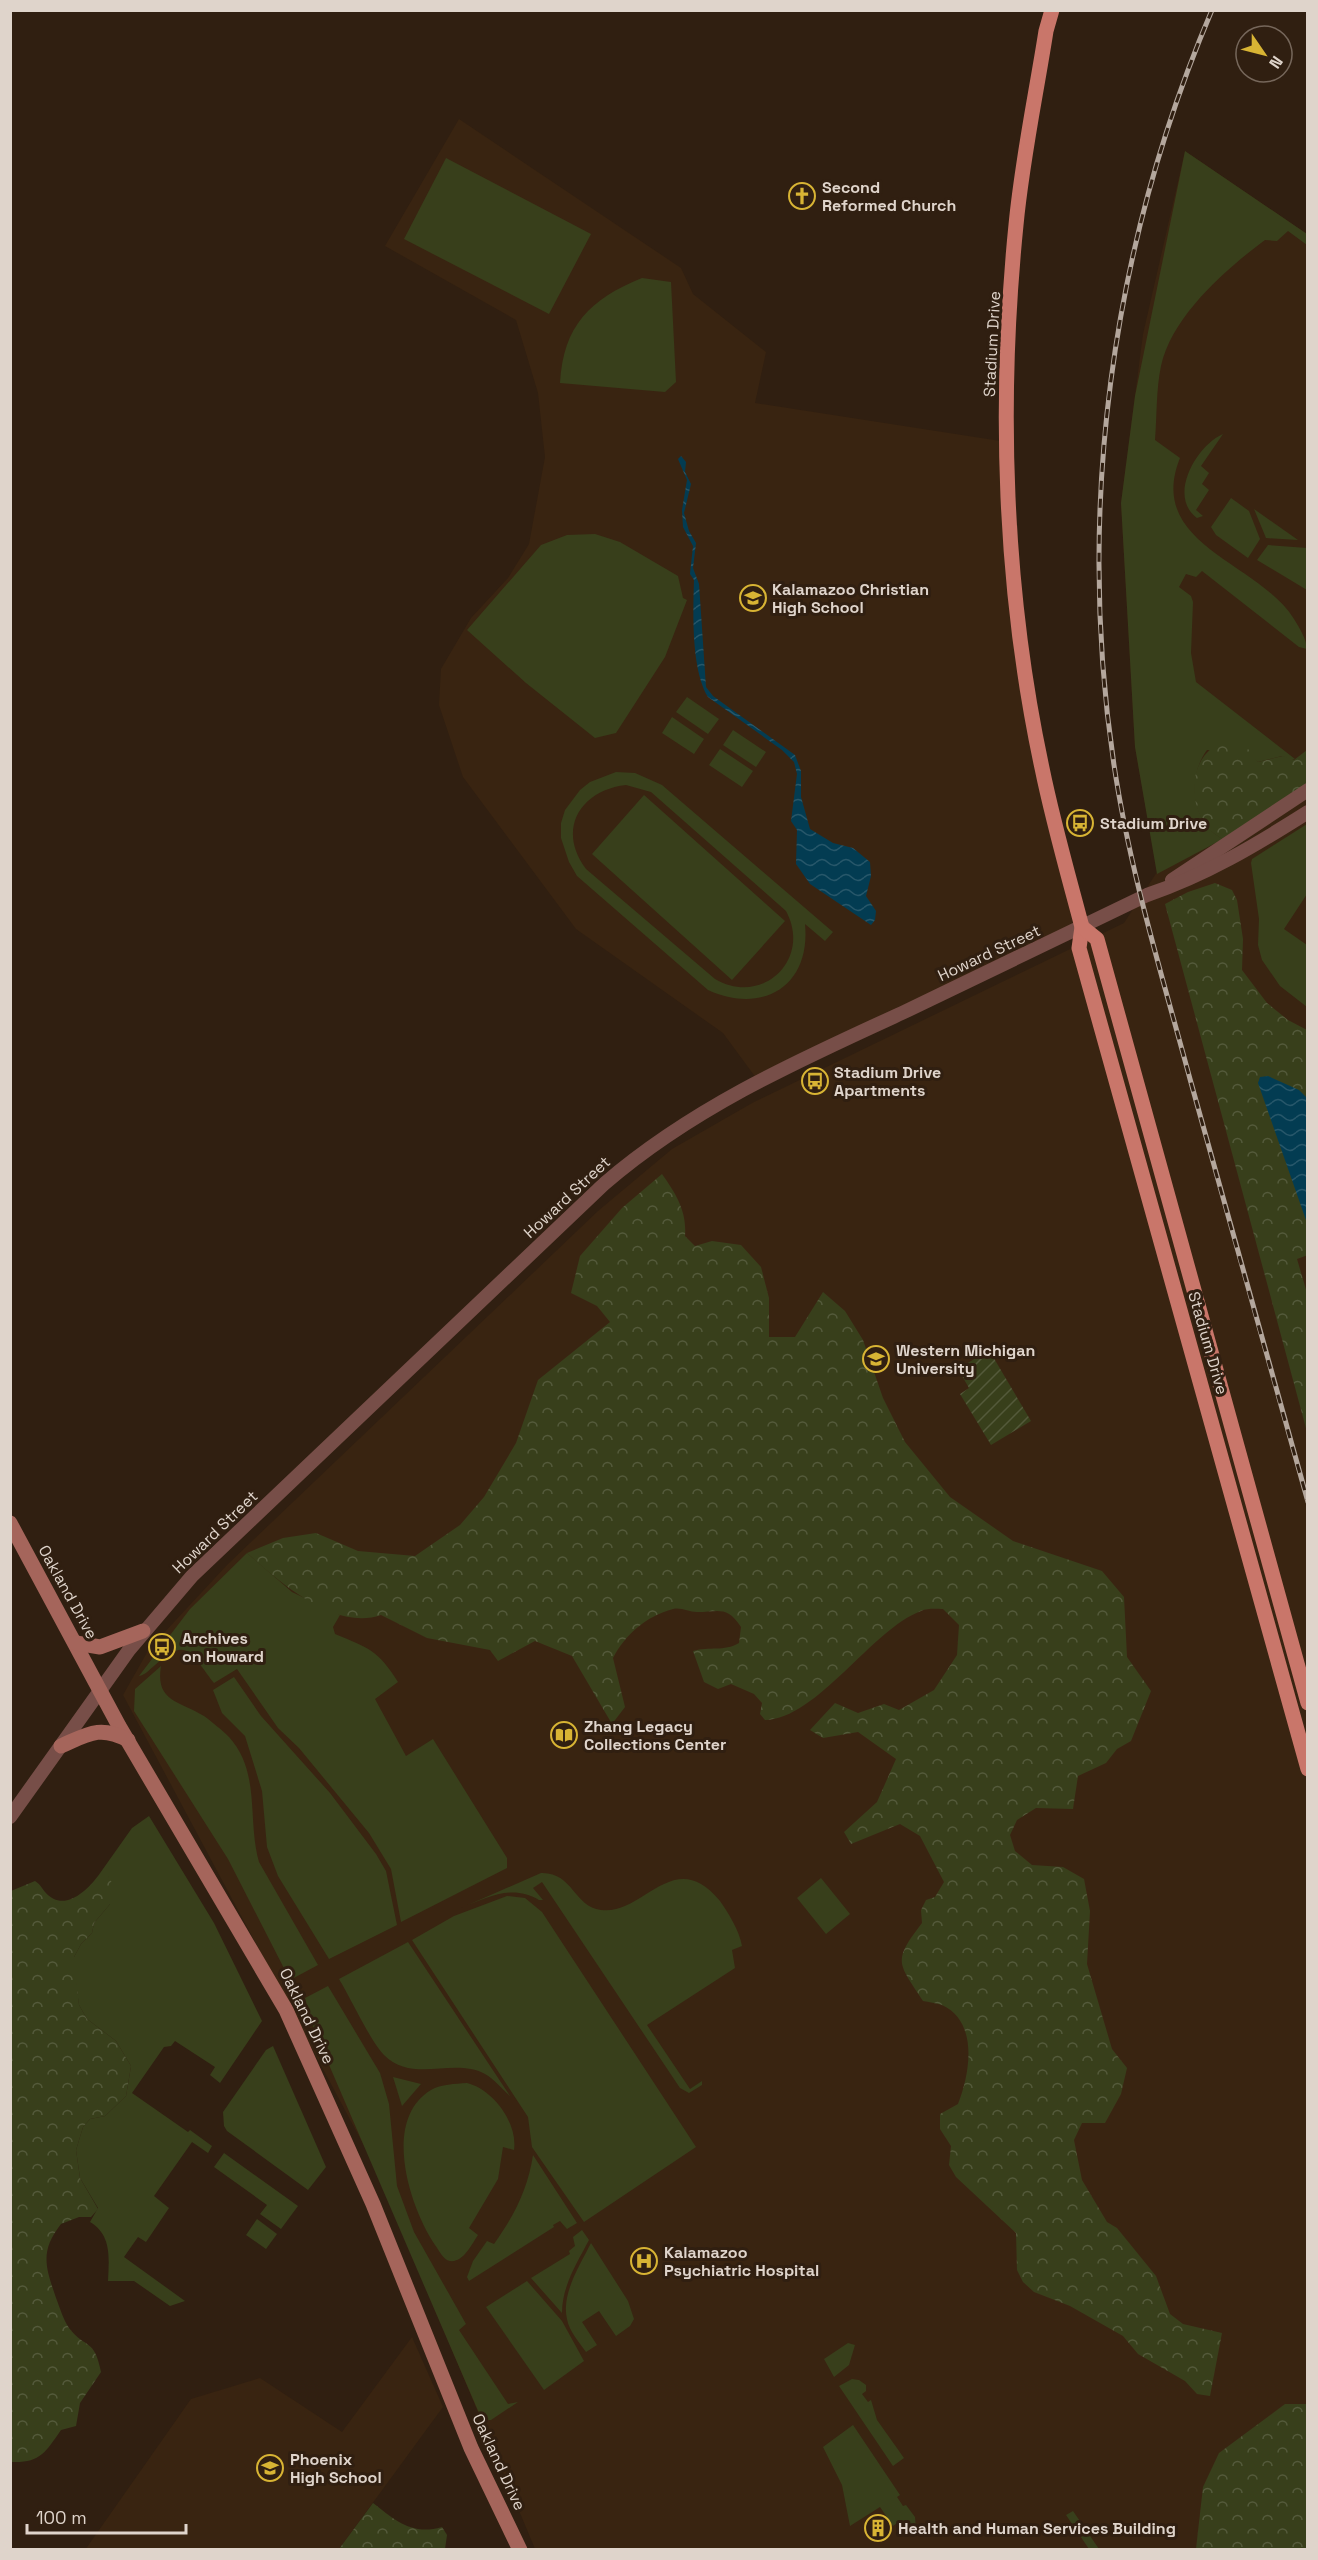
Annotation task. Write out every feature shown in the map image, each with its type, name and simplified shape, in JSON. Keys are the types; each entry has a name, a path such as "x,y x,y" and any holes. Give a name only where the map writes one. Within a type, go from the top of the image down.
{"main road":[{"name":"Stadium Drive","path":"1052,10 1046,31 1016,224 1007,403 1011,548 1025,674 1041,767 1082,927 1079,948 1308,1768"},
{"name":"Stadium Drive","path":"1082,927 1096,939 1308,1703"},
{"name":"Oakland Drive","path":"10,1523 100,1691 286,2010 373,2204 471,2448 520,2550"},
{"path":"76,1643 100,1647 143,1631"},
{"path":"61,1746 91,1733 105,1731 128,1740"}],"street":[{"path":"1153,893 1308,790"},
{"name":"Howard Street","path":"10,1817 143,1631 192,1576 604,1184 646,1149 700,1113 781,1069 1153,893 1203,874 1253,847 1308,812"}],"shaded area":[{"name":"Kalamazoo Christian High School","path":"459,119 681,268 693,294 766,352 755,403 1007,442 1025,674 1082,927 759,1082 723,1033 576,929 463,777 439,705 441,669 471,618 508,578 529,544 545,457 538,393 516,320 385,246"},
{"name":"Western Michigan University","path":"1185,151 1307,234 1307,2549 535,2549 377,2170 123,1695 149,1649 227,1565 598,1211 672,1149 754,1102 1124,923 1157,872 1135,747 1121,503 1143,334"},
{"name":"Phoenix High School","path":"412,2337 443,2407 339,2549 85,2550 191,2399 260,2378 342,2432"}],"green space":[{"path":"1185,151 1307,234 1307,245 1288,231 1277,241 1265,240 1218,279 1188,312 1167,347 1161,366 1155,440 1180,458 1173,488 1178,512 1191,532 1211,550 1278,599 1294,619 1304,637 1307,649 1299,647 1202,571 1196,577 1186,574 1179,587 1191,596 1193,602 1191,653 1196,682 1295,759 1291,760 1282,756 1258,762 1250,754 1207,750 1197,773 1195,798 1204,822 1223,839 1157,874 1135,747 1121,503 1135,396"},
{"path":"446,158 591,234 549,314 404,239"},
{"path":"642,278 671,282 676,382 665,392 560,383 567,346 583,317 608,295"},
{"path":"1223,434 1201,466 1209,473 1202,484 1209,490 1196,510 1203,516 1197,518 1188,509 1185,497 1185,485 1189,472 1204,449"},
{"path":"1231,498 1249,511 1260,539 1248,558 1216,535 1211,527"},
{"path":"1254,509 1298,540 1266,538"},
{"path":"595,534 620,542 678,576 683,598 687,600 665,657 616,733 595,738 526,683 467,630 541,545 567,535"},
{"path":"1268,545 1307,548 1307,590 1257,560"},
{"path":"687,697 719,719 708,734 676,712"},
{"path":"672,717 704,739 694,754 662,733"},
{"path":"733,730 766,752 756,767 723,745"},
{"path":"1233,740 1242,741 1258,762 1283,756 1294,760 1307,750 1307,784 1223,839 1210,830 1201,816 1195,801 1194,785 1197,769 1205,755 1217,745"},
{"path":"720,749 753,771 742,787 709,765"},
{"path":"616,772 635,773 662,785 833,932 825,941 805,924 805,946 800,964 791,979 779,990 747,999 728,997 708,990 577,876 569,862 561,838 561,823 565,810 580,790 590,782","holes":["626,785 651,792 786,911 792,929 793,946 788,961 778,974 750,987 733,986 715,979 586,869 577,854 573,840 578,814 586,803 610,788"]},
{"path":"644,795 785,921 732,980 592,854"},
{"path":"1307,824 1307,894 1284,929 1307,945 1307,1007 1280,986 1262,960 1258,945 1259,919 1251,863 1252,859"},
{"path":"1215,883 1232,890 1237,900 1243,939 1242,970 1267,1003 1288,1020 1307,1030 1308,1255 1297,1259 1307,1293 1307,1432 1165,904 1188,892"},
{"path":"662,1174 682,1211 685,1236 695,1246 712,1241 741,1245 761,1267 769,1298 769,1337 795,1337 823,1292 845,1311 863,1340 883,1398 905,1442 950,1497 1013,1541 1102,1571 1124,1597 1127,1657 1151,1691 1131,1741 1117,1749 1106,1763 1078,1776 1073,1809 1036,1808 1017,1820 1010,1835 1015,1851 1032,1865 1063,1867 1084,1879 1090,1911 1087,1964 1112,2049 1127,2068 1121,2094 1105,2123 1082,2123 1074,2140 1082,2180 1107,2222 1117,2228 1156,2276 1170,2314 1183,2324 1222,2333 1210,2396 1197,2394 1185,2381 1138,2354 1123,2336 1070,2306 1034,2292 1023,2282 1017,2270 1016,2233 956,2177 949,2165 951,2146 940,2129 940,2114 958,2104 962,2092 968,2064 966,2036 962,2023 954,2013 942,2005 923,2001 908,1978 902,1962 906,1946 922,1923 921,1910 926,1900 935,1897 944,1882 920,1836 900,1824 851,1844 844,1832 877,1802 896,1759 858,1732 823,1738 810,1730 835,1703 858,1713 884,1704 899,1710 934,1690 957,1655 959,1625 943,1609 923,1610 902,1621 804,1705 785,1716 765,1720 760,1714 762,1703 754,1694 731,1684 718,1689 704,1682 693,1651 728,1647 739,1643 741,1627 736,1620 722,1611 697,1612 676,1609 663,1612 630,1634 613,1658 625,1707 612,1724 572,1656 535,1641 498,1661 490,1650 427,1638 381,1615 363,1618 345,1616 309,1601 275,1577 247,1553 283,1538 316,1533 358,1551 415,1556 460,1525 484,1497 516,1443 538,1380 610,1322 597,1306 571,1293 580,1256 622,1208"},
{"path":"989,1350 1031,1421 991,1445 960,1394 969,1388 958,1369"},
{"path":"247,1553 292,1592 340,1615 333,1627 335,1634 372,1651 384,1663 398,1682 375,1699 406,1756 433,1739 507,1858 507,1868 401,1922 391,1869 369,1833 299,1748 278,1728 237,1669 214,1683 194,1656 182,1650 165,1656 139,1676 190,1609"},
{"path":"161,1666 160,1678 166,1694 171,1699 204,1716 229,1737 246,1765 259,1862 318,1965 290,1980 228,1859 134,1711 135,1689"},
{"path":"234,1677 261,1716 330,1793 386,1871 397,1925 329,1959 278,1876 267,1847 262,1791 245,1736 222,1713 213,1690"},
{"path":"149,1816 214,1923 262,2021 220,2083 210,2075 215,2067 175,2041 171,2046 164,2047 132,2093 212,2146 208,2153 192,2142 154,2196 169,2208 146,2242 138,2237 124,2257 185,2301 170,2306 134,2281 108,2281 108,2248 102,2233 90,2222 98,2208 80,2178 76,2150 83,2127 90,2119 105,2116 126,2096 131,2066 116,2041 87,2019 79,2005 74,1957 81,1944 92,1933 94,1923 110,1904 108,1876 98,1876 132,1828"},
{"path":"541,1873 552,1874 560,1878 585,1903 601,1910 616,1909 631,1903 673,1880 688,1879 703,1885 720,1901 741,1940 742,1946 732,1950 735,1968 647,2025 690,2089 702,2081 702,2085 689,2093 680,2088 542,1882 533,1888 543,1900 529,1895 510,1893 490,1896 461,1908"},
{"path":"98,1876 108,1876 115,1888 110,1904 94,1923 92,1933 81,1944 74,1957 79,2005 87,2019 116,2041 131,2066 126,2096 105,2116 90,2119 83,2127 76,2150 80,2178 98,2209 91,2217 79,2217 61,2224 50,2243 46,2260 49,2278 65,2321 75,2335 92,2348 101,2372 80,2403 76,2426 61,2430 41,2455 29,2461 11,2462 11,1891 35,1881 52,1898 59,1901 67,1900 81,1894"},
{"path":"821,1878 850,1914 826,1934 797,1898"},
{"path":"507,1896 525,1898 542,1912 696,2147 584,2222 532,2147 528,2117 412,1940 454,1916"},
{"path":"408,1942 510,2096 495,2081 473,2069 420,2069 408,2068 395,2063 384,2055 373,2040 339,1979"},
{"path":"328,1986 380,2073 389,2104 397,2186 414,2232 466,2324 459,2330 508,2404 518,2402 491,2420 482,2420 314,2030 305,1998"},
{"path":"273,2046 326,2167 308,2190 227,2131 224,2126 223,2112 266,2050"},
{"path":"393,2077 421,2084 402,2106"},
{"path":"467,2083 485,2092 501,2108 512,2129 514,2150 503,2147 498,2179 469,2228 478,2235 463,2256 450,2261 443,2257 435,2245 417,2209 405,2165 404,2142 407,2122 416,2104 435,2088"},
{"path":"224,2153 298,2206 281,2229 260,2214 267,2205 214,2167"},
{"path":"533,2155 577,2223 567,2229 560,2221 469,2281 467,2277 473,2261 487,2241 494,2244 514,2212 528,2179"},
{"path":"257,2219 277,2234 266,2249 246,2235"},
{"path":"582,2230 589,2240 567,2284 562,2313 531,2278 570,2254 569,2251 575,2246 573,2237"},
{"path":"591,2243 628,2301 634,2319 630,2326 616,2336 599,2311 582,2322 597,2345 586,2352 570,2328 566,2309 569,2290"},
{"path":"527,2281 562,2321 584,2361 544,2390 486,2307"},
{"path":"848,2343 855,2345 849,2365 834,2377 824,2359"},
{"path":"852,2379 859,2380 866,2385 866,2391 862,2394 868,2402 871,2400 877,2420 904,2458 893,2466 839,2386"},
{"path":"1285,2404 1307,2404 1307,2549 1196,2549 1203,2487 1219,2453"},
{"path":"853,2425 900,2495 897,2497 903,2506 906,2505 915,2517 916,2528 902,2530 897,2523 893,2526 880,2507 850,2526 842,2485 823,2447"},
{"path":"373,2503 404,2525 422,2529 442,2527 447,2535 445,2549 339,2549"},
{"path":"1073,2511 1099,2549 1089,2549 1066,2515"}],"water":[{"path":"681,456 686,462 685,472 691,484 684,513 689,531 696,543 693,568 699,584 706,687 713,696 795,755 801,771 801,797 810,829 833,843 853,848 870,862 871,876 866,896 876,911 875,920 871,925 810,884 796,864 797,830 791,821 797,774 794,762 782,750 708,697 702,685 694,640 694,580 690,574 693,546 683,527 682,510 687,480 678,459"},
{"path":"1268,1076 1299,1090 1307,1098 1307,1223 1258,1083 1260,1077"}],"railway":[{"path":"1212,10 1177,100 1149,192 1127,286 1111,381 1102,477 1099,573 1103,669 1114,765 1138,884 1308,1502"}],"place":[{"name":"Second Reformed Church","path":"802,196"},
{"name":"Kalamazoo Christian High School","path":"753,598"},
{"name":"Stadium Drive","path":"1080,823"},
{"name":"Stadium Drive Apartments","path":"815,1081"},
{"name":"Western Michigan University","path":"876,1359"},
{"name":"Archives on Howard","path":"162,1647"},
{"name":"Zhang Legacy Collections Center","path":"564,1735"},
{"name":"Kalamazoo Psychiatric Hospital","path":"644,2261"},
{"name":"Phoenix High School","path":"270,2468"},
{"name":"Health and Human Services Building","path":"878,2528"}]}
